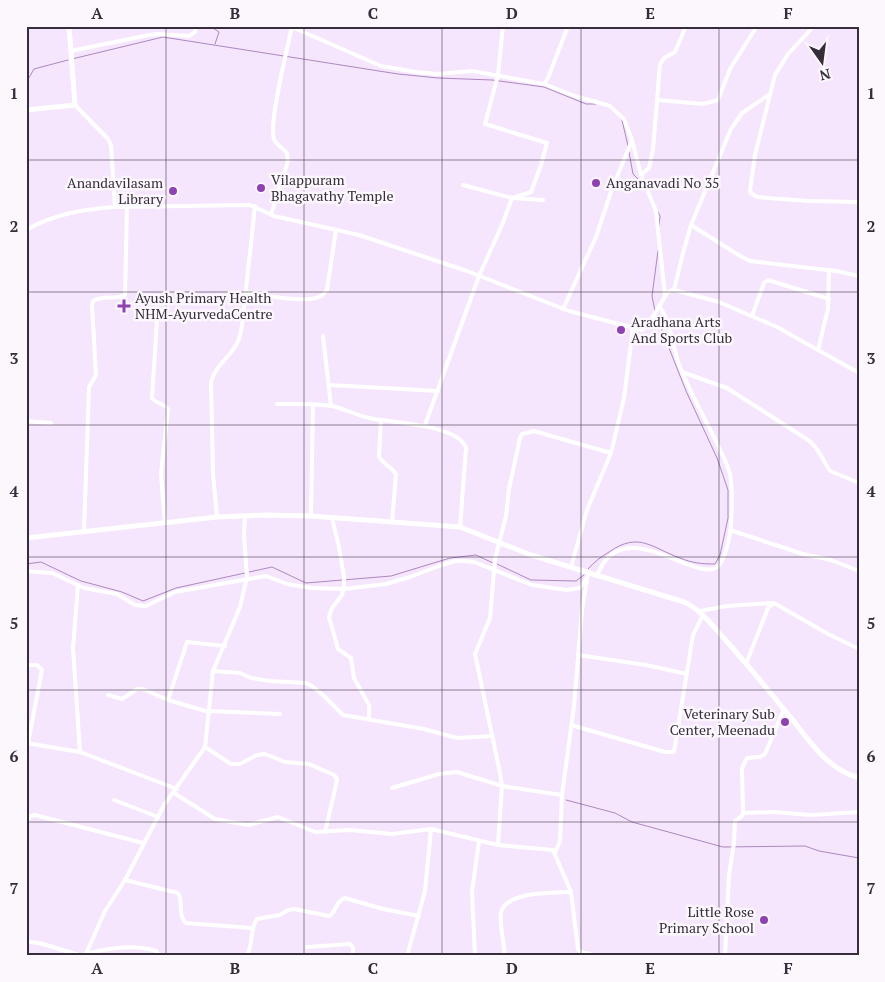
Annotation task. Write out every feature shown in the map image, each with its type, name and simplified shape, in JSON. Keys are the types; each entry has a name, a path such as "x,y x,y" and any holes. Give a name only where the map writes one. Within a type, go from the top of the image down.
{"street":[{"path":"69,26 75,105 108,139 110,144 115,207"},
{"path":"71,52 160,34 189,36 195,32 196,26"},
{"path":"271,215 288,157 286,150 277,144 272,133 283,65 292,26 381,66 423,73 445,74 472,71 498,75 544,84 575,96 610,106 624,119 632,140 641,175 656,211 665,296"},
{"path":"425,425 479,276 512,198 531,192 547,143 485,124 498,75 503,26"},
{"path":"544,84 568,26"},
{"path":"641,175 647,171 653,149 660,64 664,58 675,52 686,26"},
{"path":"658,100 703,104 718,100 730,69 756,26"},
{"path":"814,26 788,54 775,75 755,155 750,186 752,194 757,197 792,201 859,202"},
{"path":"674,290 691,225 735,121 742,113 770,94"},
{"path":"26,110 75,105"},
{"path":"564,309 596,237 612,189 632,140"},
{"path":"463,185 512,198 543,200"},
{"path":"26,230 52,217 88,208 250,205 271,215 359,235 479,276 564,309 642,330 648,325 669,291 674,290 710,299 777,327 859,372"},
{"path":"217,517 211,382 214,372 230,354 239,339 255,206"},
{"path":"84,532 89,387 96,375 92,305 93,300 97,298 119,298 125,295 127,207"},
{"path":"691,225 750,261 829,270 859,276"},
{"path":"246,292 294,298 321,296 326,290 336,230"},
{"path":"818,350 827,320 829,270"},
{"path":"752,316 764,282 768,280 829,299"},
{"path":"597,576 602,563 613,554 621,550 634,548 651,551 693,566 708,569 714,568 720,564 728,543 733,498 727,465 682,372 668,324 659,308"},
{"path":"157,320 152,398 154,402 166,406 168,409 161,474 165,523"},
{"path":"572,567 586,510 611,453 624,398 633,328"},
{"path":"323,336 331,406"},
{"path":"682,372 726,388 806,438 818,450 830,471 859,483"},
{"path":"329,385 438,391"},
{"path":"278,404 331,406 381,420 425,425 458,438 466,448 460,527"},
{"path":"311,516 313,405"},
{"path":"381,420 379,456 396,474 392,522"},
{"path":"26,421 51,423"},
{"path":"498,845 502,786 475,653 490,618 494,559 506,516 512,474 522,434 534,431 611,453"},
{"path":"26,538 217,517 245,516 311,516 460,527 531,555 572,567 587,574 684,602 701,613 822,756 847,775 859,778"},
{"path":"84,955 105,911 125,880 158,817 205,747 213,671 240,607 247,579 244,536 245,516"},
{"path":"332,518 344,577 344,588 329,617 338,649 350,657 354,678 367,701 369,719"},
{"path":"730,530 803,554 831,560 859,571"},
{"path":"26,571 52,573 84,588 117,594 135,605 146,606 175,592 266,576 287,584 311,588 344,588 386,584 455,562 474,562 532,585 568,590 580,588 587,574"},
{"path":"556,853 561,835 562,794 587,574"},
{"path":"78,585 73,648 80,752"},
{"path":"746,664 768,608 772,604"},
{"path":"701,613 727,606 776,604 828,634 859,649"},
{"path":"571,724 672,753 675,748 693,635 701,613"},
{"path":"168,700 187,642 225,646"},
{"path":"578,655 687,674"},
{"path":"26,666 37,665 42,670 27,743 80,752 177,789"},
{"path":"213,671 240,673 252,678 270,681 306,683 324,696 343,715 424,729 457,738 492,736"},
{"path":"108,695 122,699 140,689 168,700 209,711 280,714"},
{"path":"725,956 729,875 735,821 743,813 743,764 747,758 760,757 765,754 784,709"},
{"path":"205,747 231,764 240,764 257,755 265,754 285,762 309,764 334,775 337,782 325,832"},
{"path":"392,788 439,774 457,772 502,786 562,794"},
{"path":"174,793 215,819 252,825 267,819 282,818 310,830 325,832 350,830 392,834 431,829 498,845 551,849 556,853 571,892 578,949 593,956"},
{"path":"114,800 158,817"},
{"path":"743,813 774,812 811,816 859,812"},
{"path":"26,824 29,817 33,815 143,843"},
{"path":"407,956 425,890 431,829"},
{"path":"476,956 472,892 480,841"},
{"path":"125,880 178,893 180,897 180,913 184,922 252,928"},
{"path":"505,956 501,917 503,908 507,904 514,899 527,895 571,892"},
{"path":"244,956 250,950 252,928 255,922 261,918 280,915 288,910 329,916 333,913 338,902 345,898 383,909 419,916"},
{"path":"26,941 84,955 110,948 136,948 156,951 160,956"},
{"path":"308,947 350,944 353,948 352,956"}],"waterway":[{"path":"210,26 219,32 215,44"},
{"path":"72,59 163,37 398,74 492,80 544,87 586,104 596,104"},
{"path":"26,83 34,69 68,60"},
{"path":"622,120 628,146"},
{"path":"629,152 633,174 643,184"},
{"path":"658,212 660,216 659,227"},
{"path":"655,311 652,296 658,251"},
{"path":"588,569 606,554 620,546 637,542 645,543 684,560 697,563 715,564 720,555 728,518 728,490 717,458 686,391 656,315"},
{"path":"249,572 272,567 306,583 391,576 450,558 476,555 493,563"},
{"path":"26,564 41,562 81,581 122,592 143,601 176,588 245,573"},
{"path":"497,564 531,580 576,581 584,575"},
{"path":"566,800 615,813 632,822 723,847 805,846 819,851 859,858"}],"place":[{"name":"Anganavadi No 35","path":"596,183"},
{"name":"Vilappuram Bhagavathy Temple","path":"261,188"},
{"name":"Anandavilasam Library","path":"173,191"},
{"name":"Ayush Primary Health NHM-AyurvedaCentre","path":"124,306"},
{"name":"Aradhana Arts And Sports Club","path":"621,330"},
{"name":"Veterinary Sub Center, Meenadu","path":"785,722"},
{"name":"Little Rose Primary School","path":"764,920"}]}
